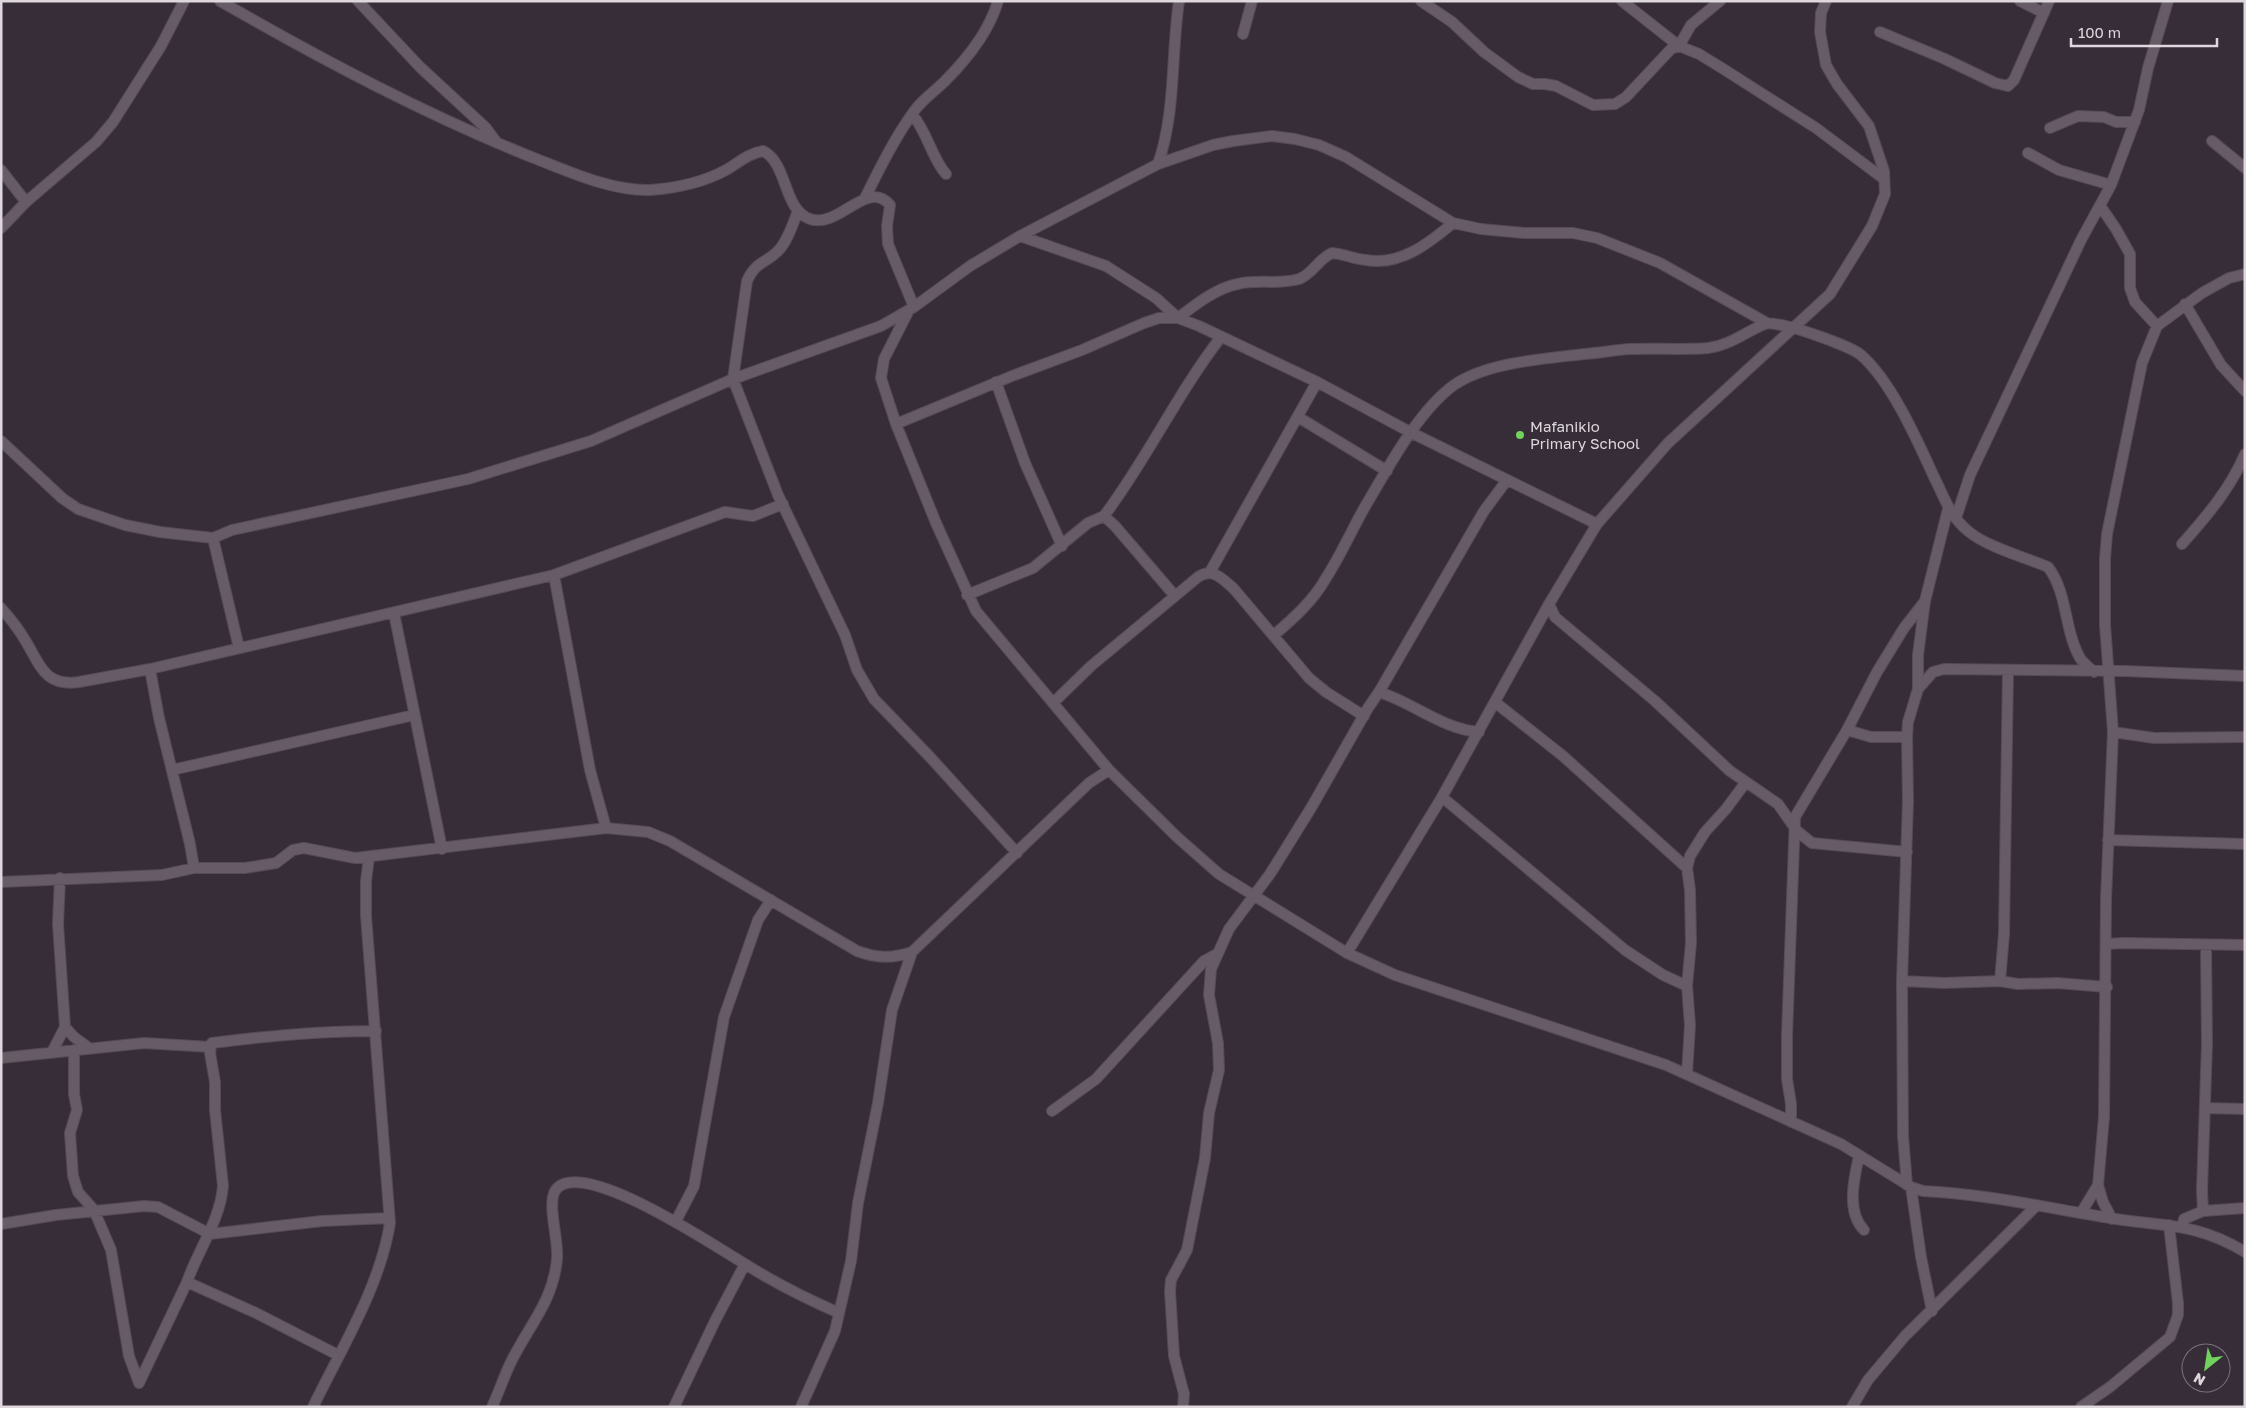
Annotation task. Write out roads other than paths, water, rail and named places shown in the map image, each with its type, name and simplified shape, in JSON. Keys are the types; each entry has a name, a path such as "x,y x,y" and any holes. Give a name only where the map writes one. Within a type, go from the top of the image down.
{"street":[{"path":"1,228 26,202 96,142 113,122 161,46 184,1"},
{"path":"220,1 444,120 570,173 605,183 648,190 688,186 726,170 752,154 763,151 776,164 798,211 810,219 821,220 847,210 865,198 900,131 912,114 946,80 983,36 991,24 998,1"},
{"path":"358,1 420,67 486,128 498,144"},
{"path":"1158,164 1164,147 1170,116 1174,36 1179,1"},
{"path":"1243,34 1252,1"},
{"path":"1421,1 1452,22 1484,52 1525,81 1556,86 1593,105 1615,104 1626,97 1671,50 1679,46 1691,25 1720,1"},
{"path":"1622,1 1679,46 1698,54 1725,70 1816,128 1884,179"},
{"path":"1347,953 1442,797 1496,703 1549,604 1597,524 1668,443 1722,391 1794,329 1830,294 1849,266 1880,209 1885,194 1884,179 1876,143 1869,126 1837,84 1826,65 1820,32 1821,13 1826,1"},
{"path":"2020,1 2044,13"},
{"path":"1880,32 1945,59 1995,83 2008,86 2014,80 2050,1"},
{"path":"1956,518 1970,475 2077,249 2101,208 2111,185 2135,122 2148,68 2168,1"},
{"path":"912,114 922,125 939,166 946,174"},
{"path":"2050,128 2078,116 2104,117 2116,122 2135,122"},
{"path":"1,441 56,492 78,509 125,525 213,538 232,530 468,479 591,441 733,380 881,326 912,308 970,266 1020,236 1158,164 1213,145 1272,136 1318,145 1346,157 1452,223 1481,229 1524,233 1573,233 1597,238 1660,263 1767,322 1847,346 1868,361 1880,377 1918,442 1948,509 1956,518 1968,531 1988,543 2048,567 2061,596 2074,645 2081,660 2094,672"},
{"path":"2212,142 2245,168"},
{"path":"2028,154 2059,170 2111,185"},
{"path":"1,170 26,202"},
{"path":"865,198 877,197 886,200 890,205 887,226 888,244 912,308 884,359 881,378 896,424 968,595 976,610 1054,702 1108,770 1177,837 1219,874 1347,953 1395,975 1666,1065 1841,1144 1909,1186 1923,1191 2037,1206 2112,1219 2182,1226 2211,1234 2245,1252"},
{"path":"2101,208 2130,254 2130,288 2136,302 2157,326"},
{"path":"798,211 778,251 752,270 748,281 733,380 783,504 845,635 856,670 869,692 1017,854"},
{"path":"896,424 996,382 1082,350 1144,323 1159,318 1178,318 1202,300 1237,284 1301,278 1312,270 1321,259 1332,253 1384,262 1402,256 1435,238 1452,223"},
{"path":"1020,236 1106,266 1156,298 1178,318 1317,382 1410,432 1597,524"},
{"path":"2112,1219 2103,1202 2098,1185 2104,1136 2108,840 2113,732 2104,592 2107,534 2142,364 2157,326 2202,293 2229,278 2245,274"},
{"path":"2185,304 2221,366 2245,391"},
{"path":"1274,635 1296,616 1326,578 1366,505 1410,432 1440,397 1455,384 1474,375 1502,366 1549,358 1628,349 1708,348 1741,338 1767,322"},
{"path":"968,595 1033,568 1088,523 1104,516 1134,475 1188,384 1221,337"},
{"path":"996,382 1026,463 1062,546"},
{"path":"1210,572 1317,382"},
{"path":"1298,417 1388,470"},
{"path":"2182,544 2217,504 2233,479 2245,454"},
{"path":"1183,1407 1184,1394 1174,1356 1170,1291 1172,1280 1187,1250 1205,1158 1209,1114 1219,1070 1218,1043 1210,996 1211,969 1229,929 1270,874 1484,512 1507,480"},
{"path":"1,608 24,638 44,673 68,684 150,669 554,575 724,512 753,516 783,504"},
{"path":"1932,1311 1909,1186 1903,1136 1902,980 1907,852 1908,722 1918,690 1918,655 1925,600 1948,509"},
{"path":"1104,516 1115,526 1175,596"},
{"path":"213,538 239,648"},
{"path":"1054,702 1091,666 1205,572 1210,572 1222,577 1234,589 1309,678 1326,692 1364,716"},
{"path":"554,575 590,770 606,828"},
{"path":"1791,1122 1792,1104 1788,1085 1787,1035 1796,848 1795,817 1848,730 1877,672 1904,628 1925,600"},
{"path":"1549,604 1555,617 1654,701 1730,770 1778,804 1794,825 1812,843"},
{"path":"394,613 442,849"},
{"path":"150,669 159,718 190,844 194,868"},
{"path":"1918,690 1933,672 1944,669 2245,676"},
{"path":"2000,981 2004,934 2008,670"},
{"path":"1379,692 1398,699 1457,729 1479,732"},
{"path":"1496,703 1562,756 1687,868"},
{"path":"172,770 414,715"},
{"path":"1848,730 1871,737 1907,737"},
{"path":"2113,732 2154,738 2245,737"},
{"path":"801,1407 828,1350 839,1313 851,1261 858,1203 878,1103 892,1010 912,952 1017,854 1089,783 1108,770"},
{"path":"1687,1074 1690,1025 1687,986 1691,942 1690,890 1687,868 1690,856 1704,832 1726,809 1746,782"},
{"path":"1442,797 1625,950 1663,975 1687,986"},
{"path":"1,882 162,875 194,868 245,868 276,863 293,850 304,848 355,858 369,857 606,828 648,832 670,841 857,951 872,956 892,957 912,952"},
{"path":"2108,840 2245,844"},
{"path":"1796,848 1812,843 1907,852"},
{"path":"313,1407 364,1303 380,1264 387,1239 389,1218 366,916 366,881 369,857"},
{"path":"52,1052 65,1027 58,924 60,878"},
{"path":"676,1221 694,1186 724,1017 758,920 771,900"},
{"path":"2107,944 2245,945"},
{"path":"2203,1211 2206,945"},
{"path":"1052,1111 1096,1079 1204,961 1217,954"},
{"path":"1902,980 1944,983 2000,981 2018,984 2057,983 2107,987"},
{"path":"65,1027 74,1037 89,1048"},
{"path":"74,1050 74,1094 77,1110 70,1133 73,1176 78,1192 94,1210 111,1250 117,1275 129,1356 139,1383 193,1265 210,1234 220,1204 223,1186 215,1110 215,1082 210,1047 212,1043 343,1031 376,1031"},
{"path":"1,1058 144,1043 210,1047"},
{"path":"2205,1108 2245,1109"},
{"path":"1859,1156 1854,1176 1855,1216 1864,1230"},
{"path":"492,1407 512,1361 539,1317 551,1289 558,1255 552,1201 556,1190 563,1184 574,1183 609,1190 629,1198 676,1221 744,1264 812,1302 839,1313"},
{"path":"2081,1213 2098,1185"},
{"path":"1,1224 94,1210 136,1206 158,1207 210,1234 322,1221 389,1218"},
{"path":"1852,1407 1868,1380 1886,1356 2037,1206"},
{"path":"2182,1226 2184,1219 2203,1211 2245,1208"},
{"path":"2081,1407 2170,1337 2176,1325 2178,1315 2177,1282 2169,1225"},
{"path":"674,1407 744,1264"},
{"path":"186,1282 256,1313 338,1355"}],"place":[{"name":"Mafanikio Primary School","path":"1520,435"}]}
